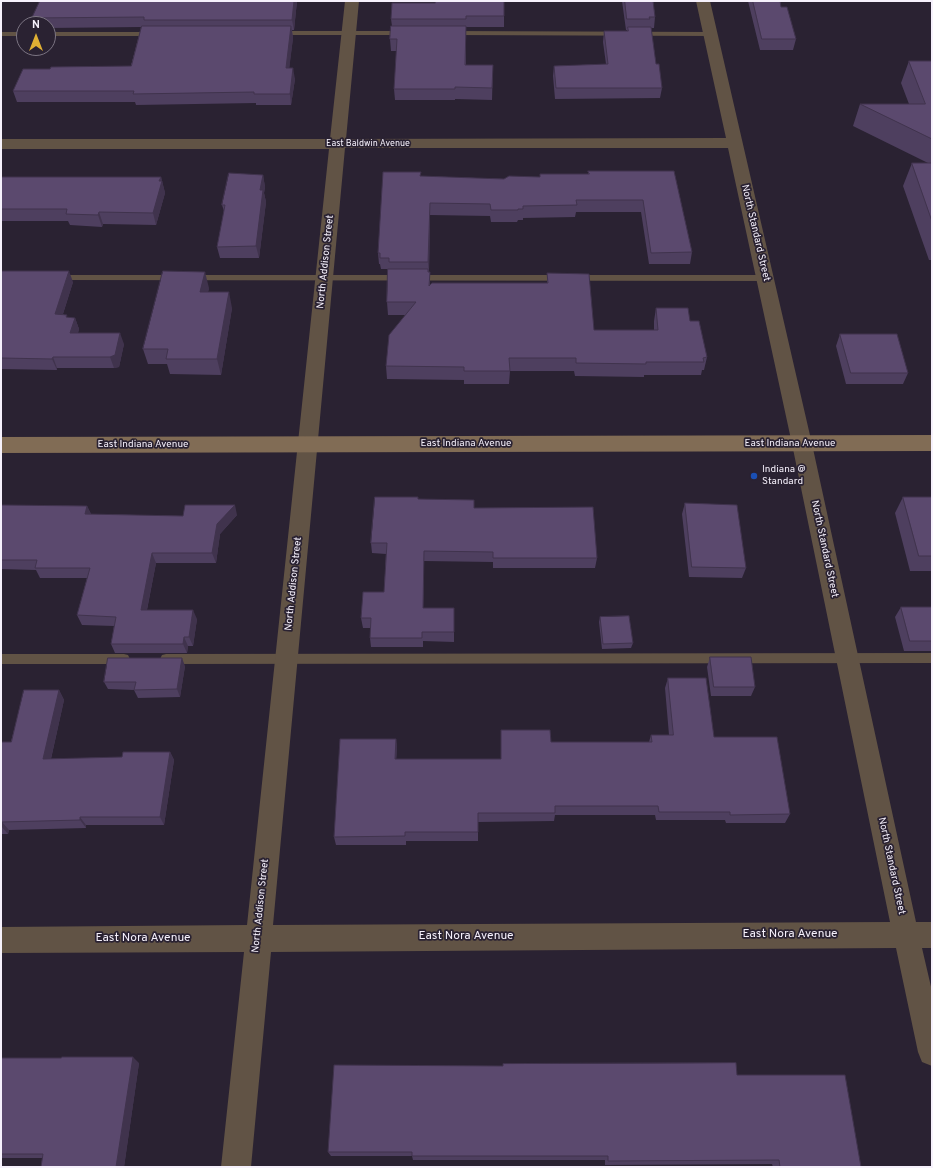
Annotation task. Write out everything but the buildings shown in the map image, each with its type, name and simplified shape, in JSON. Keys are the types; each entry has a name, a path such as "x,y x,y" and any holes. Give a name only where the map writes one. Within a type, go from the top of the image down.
{"main road":[{"name":"East Indiana Avenue","path":"1,445 932,443"}],"street":[{"name":"North Addison Street","path":"236,1167 352,1"},
{"name":"North Standard Street","path":"703,1 802,444 932,1052"},
{"name":"East Baldwin Avenue","path":"1,144 735,143"},
{"name":"East Nora Avenue","path":"1,940 932,934"}],"lane":[{"path":"271,33 412,33"},
{"path":"1,34 16,34"},
{"path":"56,34 167,34"},
{"path":"443,34 711,34"},
{"path":"49,278 764,278"},
{"path":"1,658 136,659"},
{"path":"151,659 932,658"}],"place":[{"name":"Indiana @ Standard","path":"754,476"}]}
